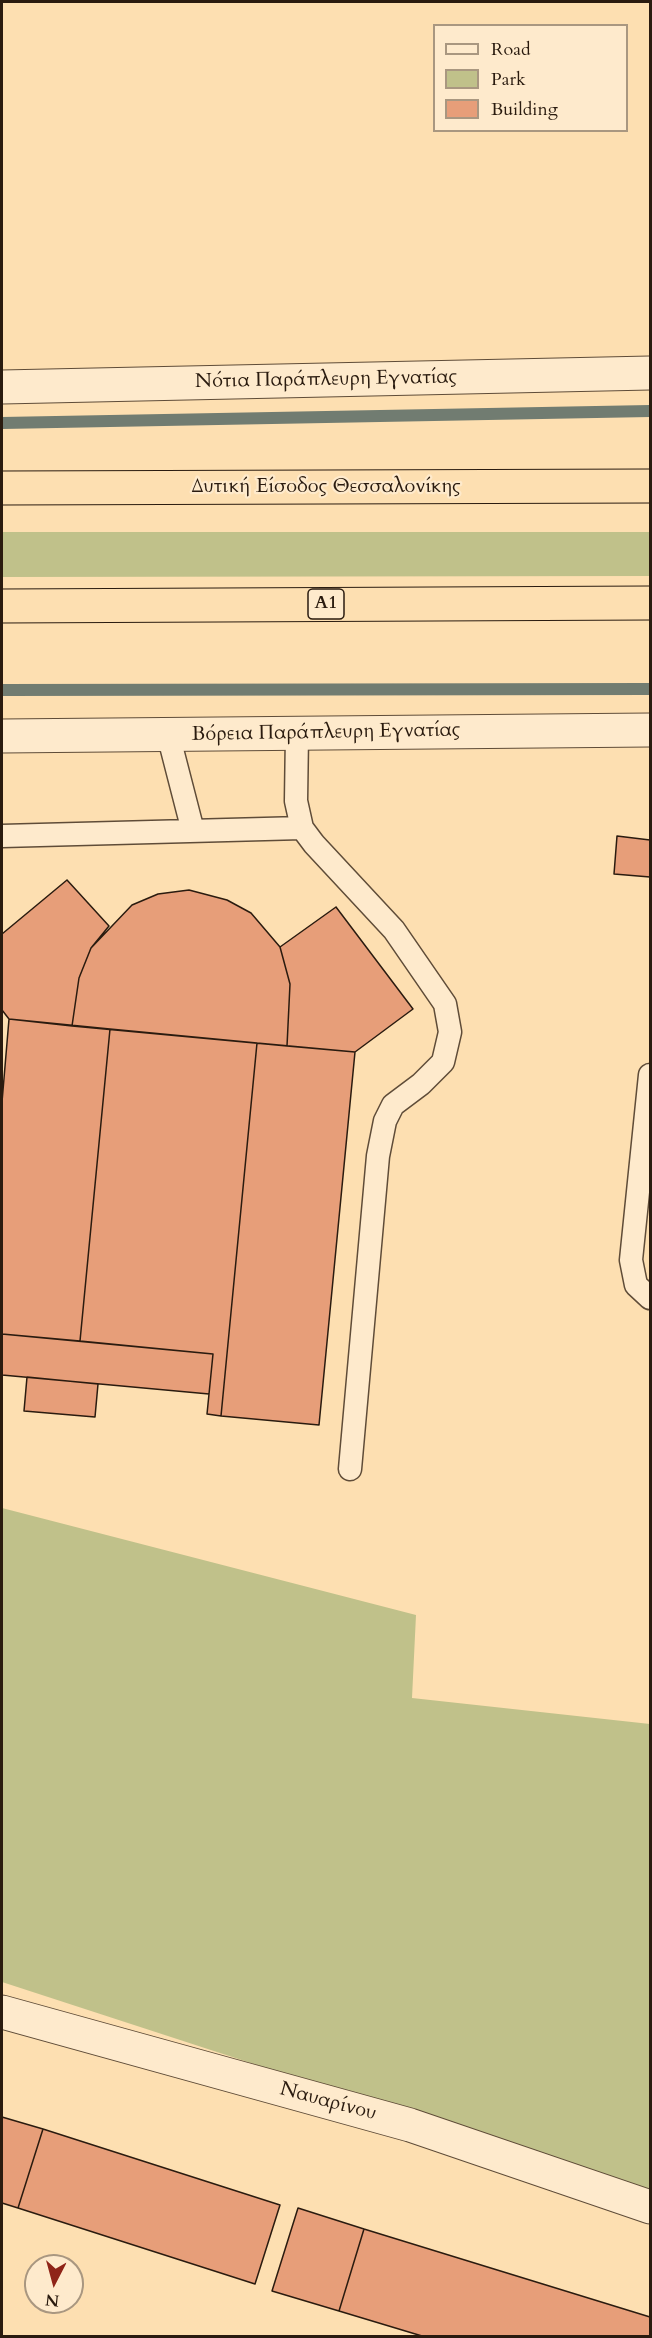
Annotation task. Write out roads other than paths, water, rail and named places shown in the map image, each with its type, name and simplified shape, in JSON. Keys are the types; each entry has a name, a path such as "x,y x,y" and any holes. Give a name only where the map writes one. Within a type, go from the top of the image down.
{"highway":[{"name":"Δυτική Είσοδος Θεσσαλονίκης","path":"2,488 651,486"},
{"name":"Α1","path":"2,606 651,603"}],"street":[{"name":"Νότια Παράπλευρη Εγνατίας","path":"2,387 651,373"},
{"name":"Βόρεια Παράπλευρη Εγνατίας","path":"2,736 651,730"},
{"name":"Ναυαρίνου","path":"2,2012 410,2125 651,2207"}],"lane":[{"path":"168,734 193,831"},
{"path":"297,734 296,801 302,828 314,844 394,930 445,1004 450,1032 443,1062 421,1084 393,1106 385,1121 378,1156 350,1469"},
{"path":"2,836 302,828"},
{"path":"651,1075 631,1260 636,1285 651,1298"}],"waterway":[{"path":"2,423 650,411"},
{"path":"2,690 650,689"}]}
